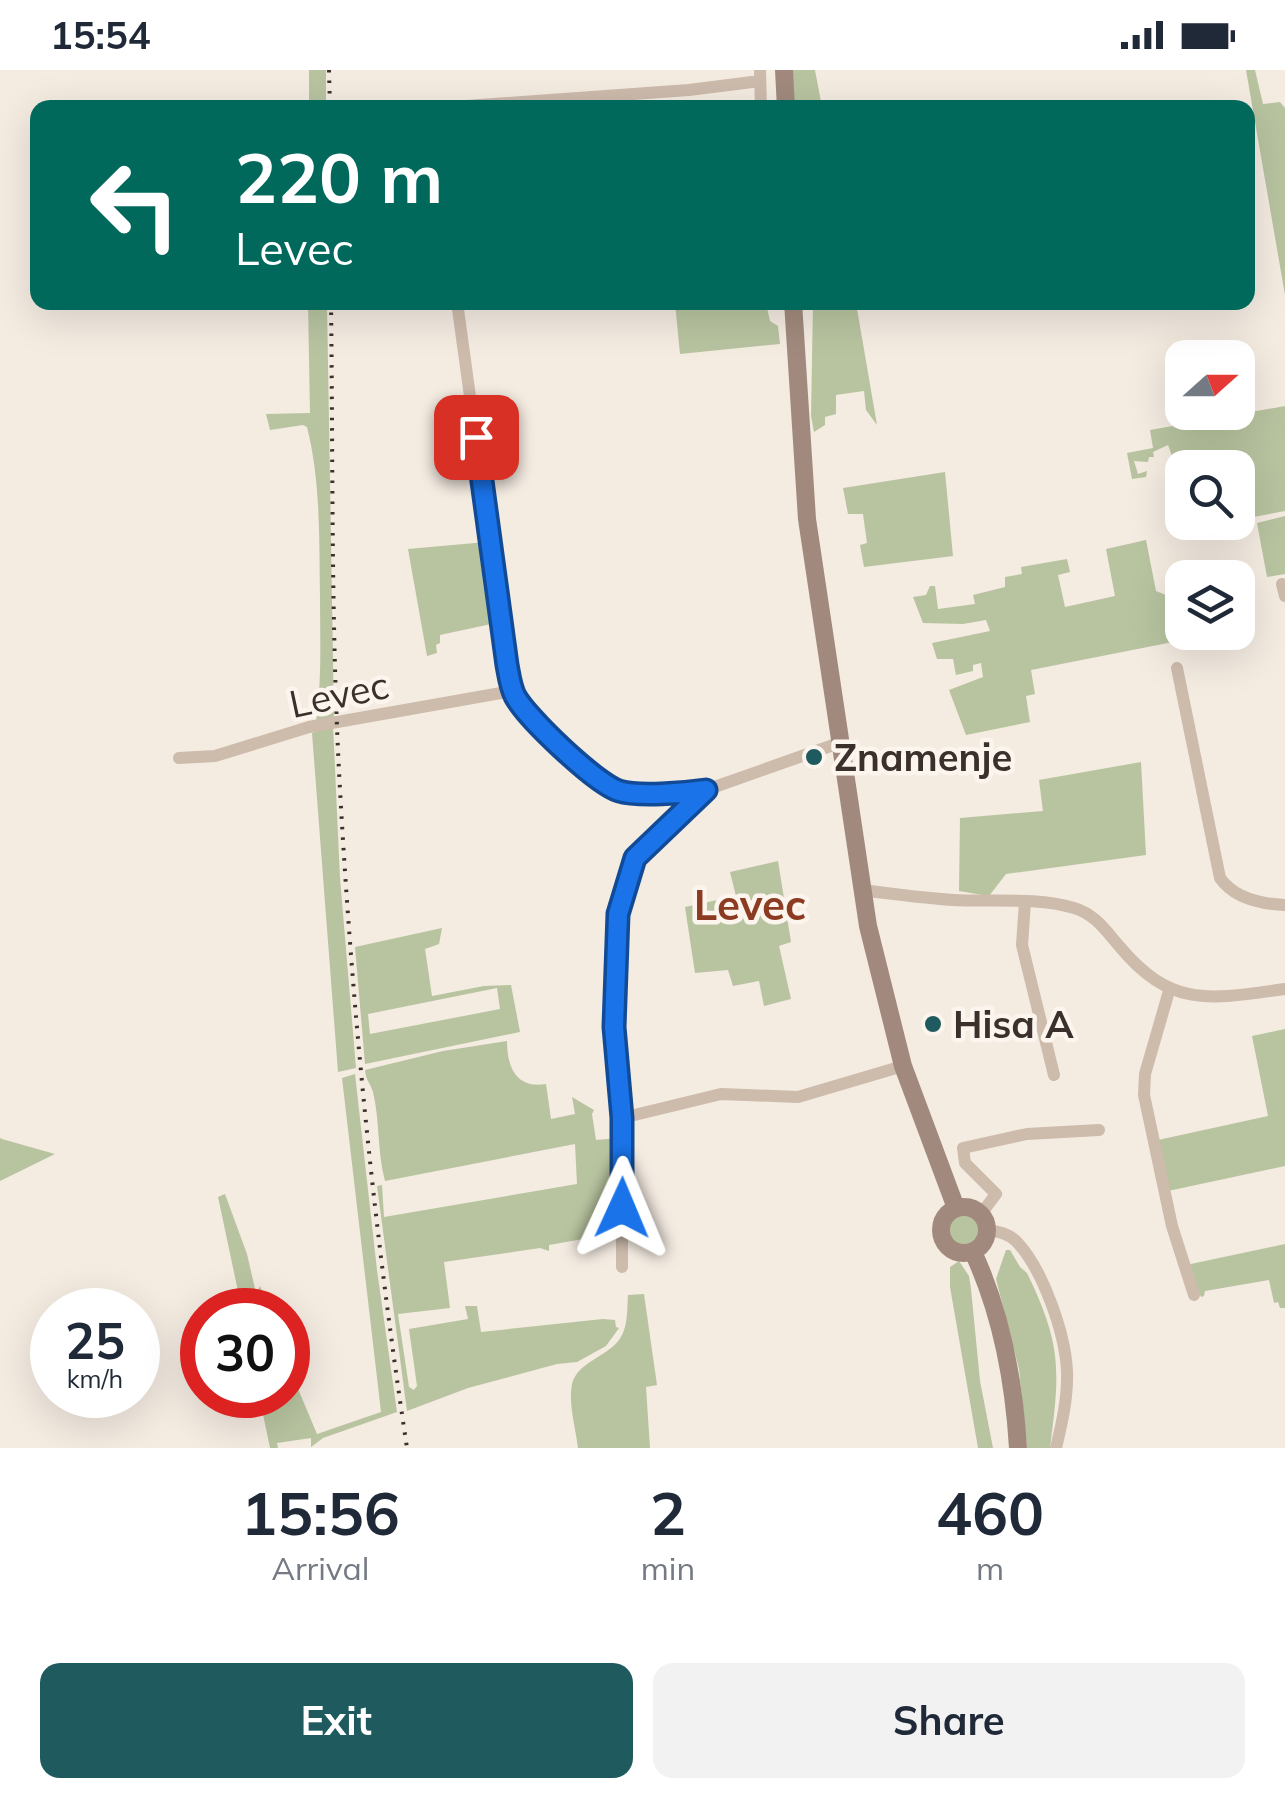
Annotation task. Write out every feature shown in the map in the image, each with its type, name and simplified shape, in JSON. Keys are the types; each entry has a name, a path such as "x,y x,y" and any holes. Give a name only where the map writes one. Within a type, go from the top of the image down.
{"main road":[{"path":"784,70 786,100"},
{"path":"789,310 808,520 862,890 903,1066 956,1208"},
{"path":"965,1206 984,1222 980,1247 973,1252 955,1252 942,1238 943,1220 956,1208 965,1206"},
{"path":"973,1252 1001,1332 1014,1398 1018,1448"}],"street":[{"path":"550,100 689,90 760,76"},
{"path":"459,310 512,692 558,744 617,791 680,794 706,790 839,743"},
{"path":"1177,668 1220,878 1238,894 1285,906"},
{"name":"Levec","path":"178,758 215,756 308,727 512,692"},
{"path":"622,1267 622,1118 614,1027 618,914 635,858 706,790"},
{"path":"862,890 950,900 1053,902 1080,909 1095,918 1138,969 1169,991 1240,995 1285,989"},
{"path":"1025,902 1022,944 1054,1076"},
{"path":"1169,991 1145,1074 1144,1095 1172,1226 1194,1295"},
{"path":"622,1118 721,1094 798,1097 903,1066"},
{"path":"1056,1448 1068,1374 1060,1331 1032,1264 1016,1240 984,1222 996,1194 965,1163 963,1148 1027,1134 1099,1130"}],"green space":[{"path":"309,70 326,70 326,100 309,100"},
{"path":"791,70 815,70 821,100 793,100"},
{"path":"1246,70 1255,70 1263,104 1280,102 1285,108 1285,295 1255,122 1255,100 1251,100"},
{"path":"308,310 327,310 334,719 316,722 320,555 312,448 307,427 270,430 266,414 310,413"},
{"path":"676,310 768,310 770,321 778,326 780,344 680,354"},
{"path":"813,310 857,310 877,425 866,410 864,391 836,395 836,414 825,417 825,425 814,432"},
{"path":"1285,406 1285,511 1255,517 1255,450 1170,450 1168,445 1153,452 1154,457 1149,457 1148,462 1134,461 1138,474 1147,471 1146,477 1132,479 1127,453 1153,448 1150,430 1255,430 1255,411"},
{"path":"945,472 953,556 864,567 860,545 867,543 863,514 848,514 843,488"},
{"path":"1285,516 1285,574 1267,577 1257,523"},
{"path":"1146,540 1156,591 1165,595 1165,644 1031,670 1035,694 1026,696 1030,722 966,735 949,690 983,677 981,663 973,665 973,671 956,675 953,659 937,659 932,643 990,631 986,620 923,623 913,597 926,595 930,586 935,586 938,609 975,604 973,595 1005,587 1005,577 1022,574 1021,567 1067,559 1070,572 1058,575 1065,607 1115,596 1106,549"},
{"path":"486,542 496,623 440,635 437,653 427,656 408,549"},
{"path":"333,725 340,878 356,1068 338,1072 312,733"},
{"path":"1141,762 1146,855 1006,874 989,896 959,891 960,818 1043,811 1039,780"},
{"path":"778,861 791,942 779,946 791,999 764,1006 759,981 733,986 728,970 695,973 685,907 736,896 730,872"},
{"path":"442,928 439,944 425,949 432,996 511,985 520,1032 365,1064 355,947","holes":["497,988 500,1009 370,1034 368,1014"]},
{"path":"1285,1029 1285,1166 1168,1191 1158,1140 1268,1116 1252,1036"},
{"path":"507,1041 509,1060 521,1080 546,1084 551,1119 575,1114 572,1097 594,1110 596,1140 619,1138 617,1233 549,1245 549,1251 540,1248 444,1262 450,1308 398,1314 409,1387 414,1390 417,1386 409,1329 468,1319 465,1306 477,1306 481,1332 603,1319 615,1320 619,1328 606,1346 577,1362 468,1388 407,1411 377,1186 382,1185 384,1217 577,1184 575,1144 385,1181 375,1103 365,1070 443,1051"},
{"path":"355,1074 397,1412 323,1438 311,1447 311,1438 277,1443 278,1448 270,1448 264,1418 310,1417 317,1434 381,1412 342,1078"},
{"path":"2,1139 55,1154 0,1181"},
{"path":"225,1194 255,1288 237,1288 218,1197"},
{"path":"963,1213 975,1218 980,1230 975,1242 963,1247 951,1242 946,1230 951,1218"},
{"path":"1285,1244 1285,1308 1274,1303 1269,1280 1205,1291 1201,1297 1186,1265"},
{"path":"1006,1250 1027,1273 1052,1339 1056,1398 1050,1448 1027,1448 1019,1369 996,1279"},
{"path":"959,1261 969,1276 980,1381 993,1448 978,1448 950,1287 950,1267"},
{"path":"644,1294 657,1385 646,1387 650,1448 578,1448 571,1400 575,1376 622,1335 628,1295"}],"railway":[{"path":"329,70 330,100"},
{"path":"331,310 335,654 344,856 374,1195 407,1448"}],"place":[{"name":"Znamenje","path":"814,757"},
{"name":"Hisa A","path":"933,1024"}],"district":[{"name":"Levec","path":"750,904"}],"route":[{"path":"476,437 507,665 518,702 558,744 617,791 680,794 706,790 635,858 618,914 614,1027 622,1118 622,1208"}]}
